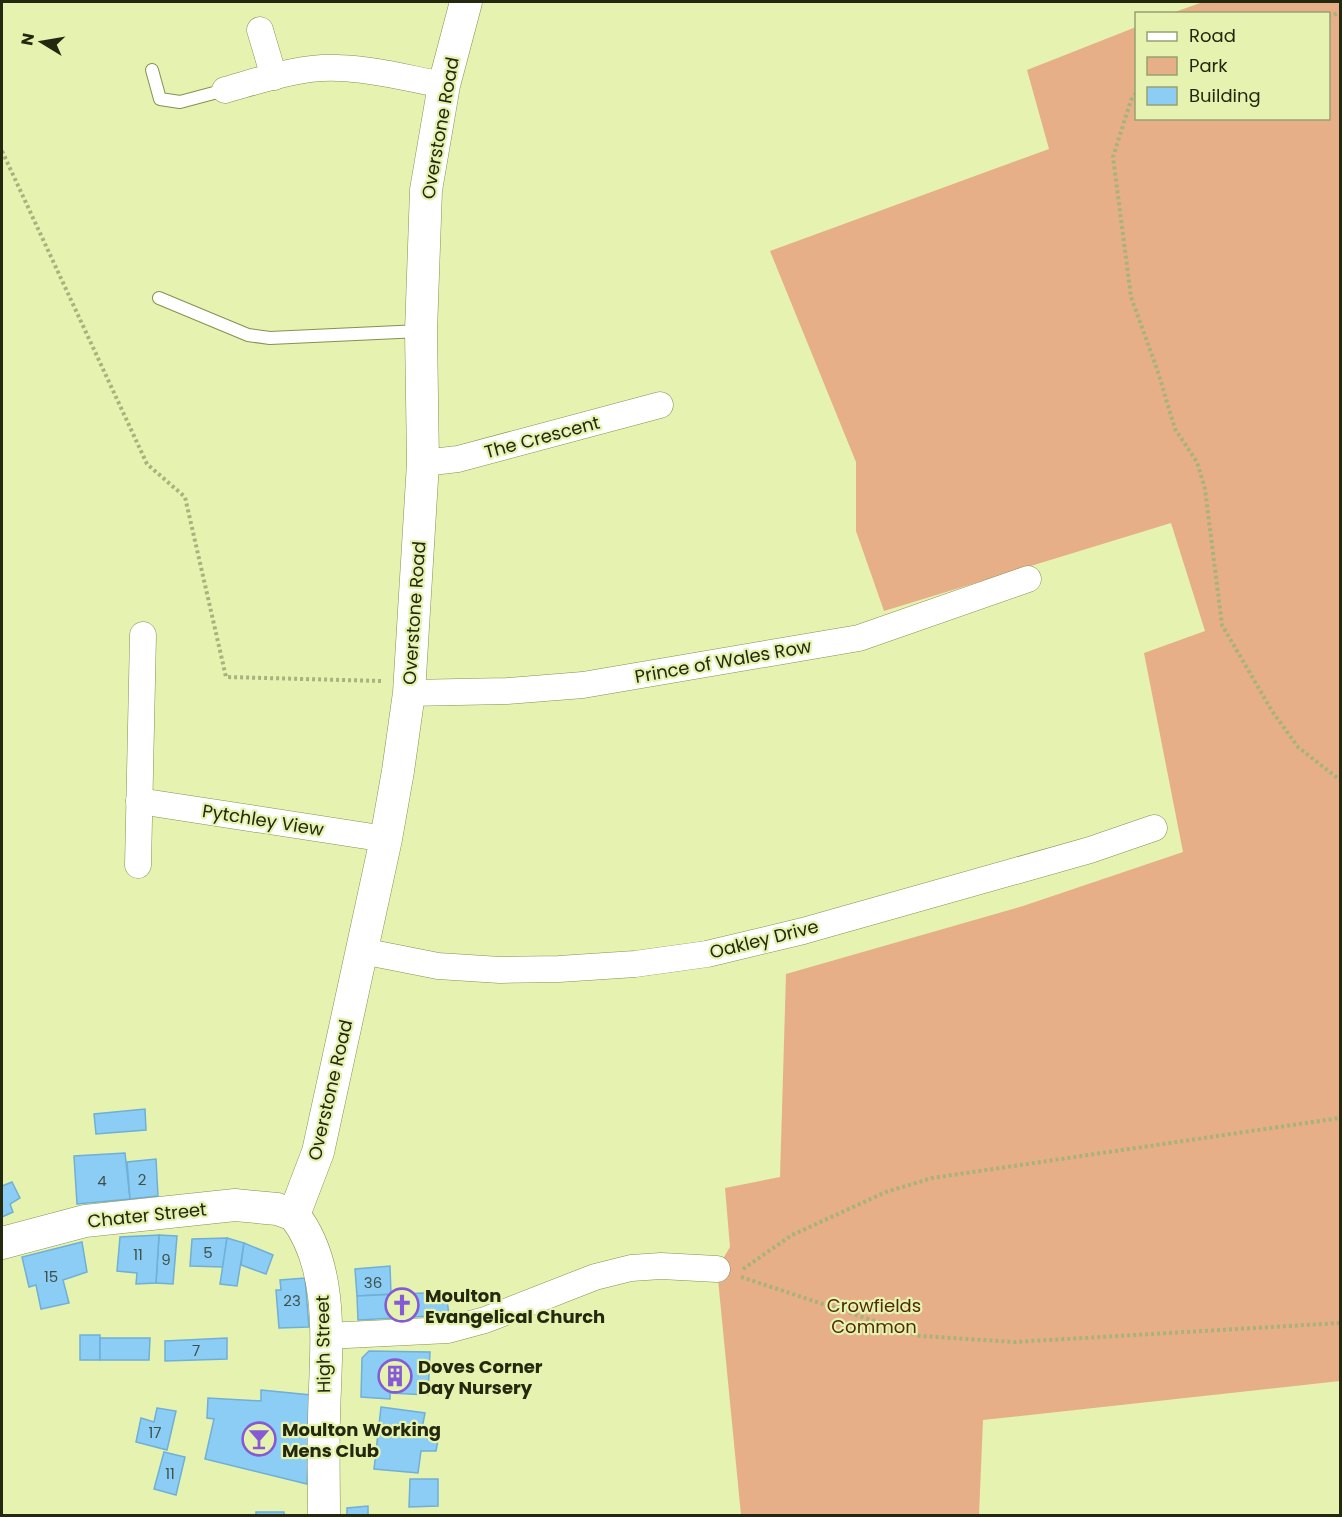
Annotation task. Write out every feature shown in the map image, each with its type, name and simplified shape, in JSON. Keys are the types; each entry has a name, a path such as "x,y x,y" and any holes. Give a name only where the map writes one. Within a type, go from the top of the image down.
{"street":[{"name":"Overstone Road","path":"294,1215 318,1152 386,838 398,771 409,688 423,463 422,331 426,190 444,85 466,2"},
{"path":"260,30 274,76"},
{"path":"225,90 274,76 339,68 444,85"},
{"name":"The Crescent","path":"423,463 458,459 660,405"},
{"name":"Prince of Wales Row","path":"409,688 507,691 583,685 859,638 1028,579"},
{"path":"138,865 143,634"},
{"name":"Pytchley View","path":"139,801 386,838"},
{"name":"Oakley Drive","path":"362,951 438,966 500,970 635,964 707,954 814,928 1090,850 1154,828"},
{"name":"Chater Street","path":"2,1243 85,1221 224,1206 257,1206 277,1209 294,1215"},
{"name":"High Street","path":"294,1215 303,1227 317,1262 323,1294 326,1336 324,1515"},
{"path":"326,1336 448,1330 485,1320 595,1277 631,1268 661,1266 717,1269"}],"lane":[{"path":"152,70 160,99 180,102 225,90"},
{"path":"159,298 248,335 270,338 422,331"}],"path":[{"path":"1135,95 1131,100 1113,157 1131,297 1158,372 1175,429 1197,462 1202,480 1222,625 1272,711 1298,747 1341,780"},
{"path":"2,151 147,464 185,497 226,676 409,688"},
{"path":"1341,1118 932,1178 886,1192 792,1235 735,1275 920,1336 1015,1342 1341,1323"}],"green space":[{"name":"Crowfields Common","path":"1203,2 1340,2 1340,1381 983,1420 979,1515 741,1515 717,1269 730,1247 725,1188 780,1177 786,974 1023,906 1183,852 1144,653 1205,631 1171,523 884,611 856,531 856,462 770,251 1049,149 1027,70 1135,27 1135,120 1330,120 1330,12 1175,12"}],"building":[{"path":"145,1109 146,1130 96,1134 94,1114"},
{"path":"125,1153 130,1199 77,1204 74,1156"},
{"path":"156,1159 158,1196 130,1199 127,1162"},
{"path":"12,1182 20,1198 10,1204 13,1212 2,1217 2,1186"},
{"path":"159,1235 177,1236 173,1284 156,1283"},
{"path":"159,1235 156,1283 136,1284 137,1273 117,1271 120,1237"},
{"path":"227,1238 223,1267 190,1266 192,1239"},
{"path":"227,1238 244,1243 237,1286 220,1284"},
{"path":"82,1242 87,1272 63,1280 69,1303 41,1309 36,1285 29,1287 22,1257"},
{"path":"244,1243 273,1255 266,1274 241,1265"},
{"path":"390,1266 391,1294 357,1296 355,1269"},
{"path":"305,1278 309,1327 279,1328 276,1290 281,1290 280,1280"},
{"name":"Moulton Evangelical Church","path":"446,1292 449,1315 358,1320 357,1296"},
{"path":"80,1335 100,1335 100,1360 80,1360"},
{"path":"100,1338 150,1338 149,1360 100,1360"},
{"path":"227,1338 227,1359 165,1361 165,1341"},
{"name":"Doves Corner Day Nursery","path":"369,1351 430,1352 428,1395 390,1393 390,1399 361,1397 362,1358"},
{"name":"Moulton Working Mens Club","path":"261,1390 311,1395 307,1484 205,1459 214,1419 207,1418 208,1398 261,1401"},
{"path":"381,1407 425,1413 421,1434 439,1435 436,1451 421,1451 418,1473 374,1469"},
{"path":"157,1408 176,1411 167,1450 136,1442 141,1418 154,1422"},
{"path":"164,1452 185,1457 176,1495 154,1489"},
{"path":"410,1479 438,1479 438,1506 409,1507"},
{"path":"368,1506 368,1516 347,1516 347,1508"},
{"path":"256,1512 284,1512 284,1516 256,1516"}],"place":[{"name":"Moulton Evangelical Church","path":"402,1305"},
{"name":"Doves Corner Day Nursery","path":"395,1376"},
{"name":"Moulton Working Mens Club","path":"259,1439"}]}
